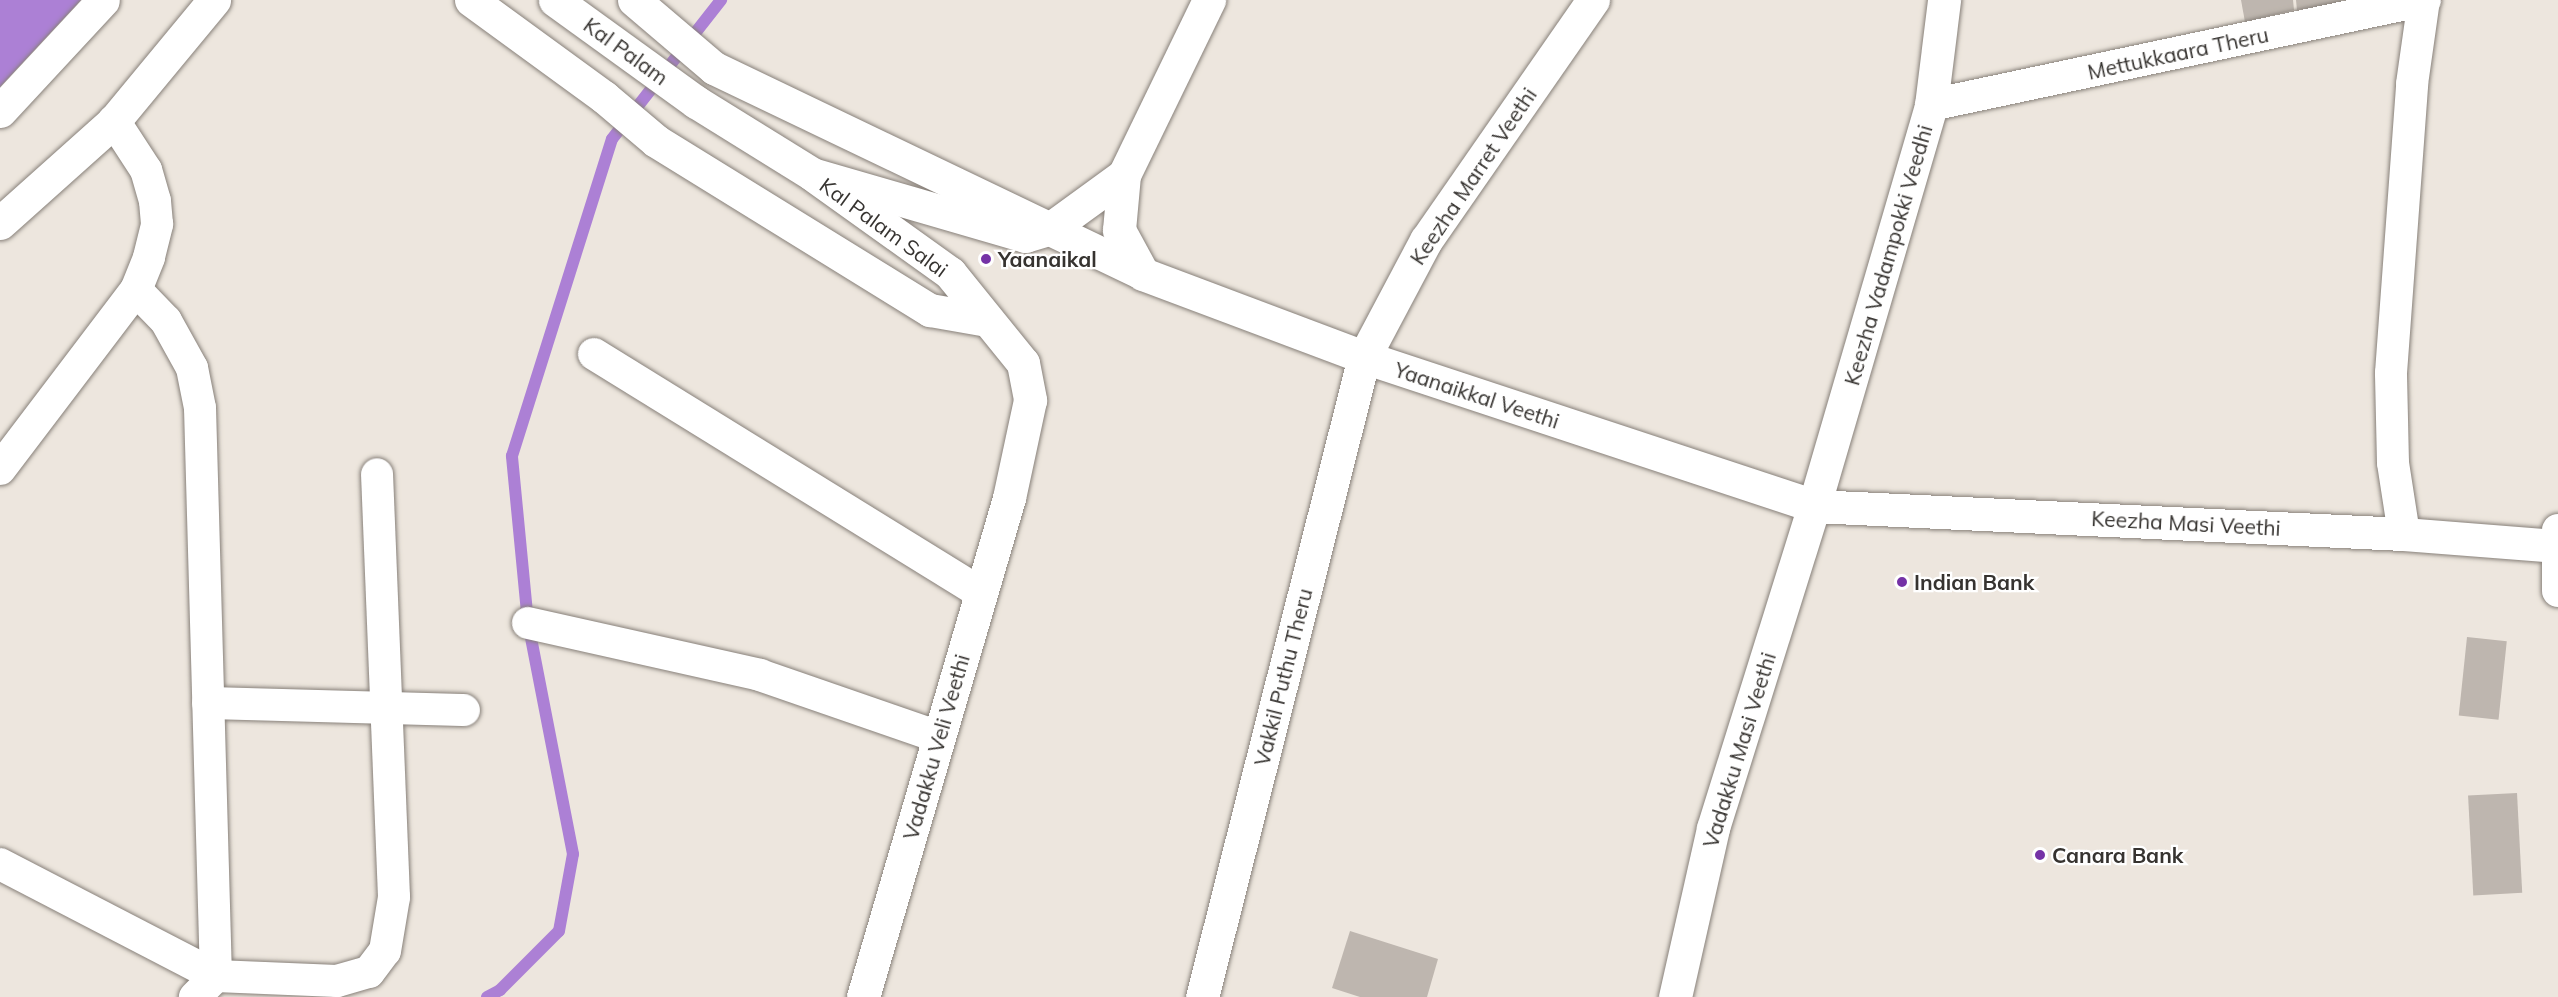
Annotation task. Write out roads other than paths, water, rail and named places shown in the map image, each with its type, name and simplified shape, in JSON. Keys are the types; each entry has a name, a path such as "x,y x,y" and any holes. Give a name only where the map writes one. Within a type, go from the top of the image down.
{"main road":[{"path":"0,111 104,0"},
{"path":"0,224 114,121 214,0"},
{"path":"471,0 604,97 656,141 930,310 987,320"},
{"name":"Kal Palam","path":"555,0 696,102"},
{"path":"1143,274 1119,230 1124,175 1209,0"},
{"name":"Keezha Marret Veethi","path":"1364,357 1426,240 1593,0"},
{"name":"Keezha Vadampokki Veedhi","path":"1814,506 1932,105 1944,0"},
{"name":"Yaanaikkal Veethi","path":"645,7 714,68 1143,274 1364,357 1814,506"},
{"name":"Kal Palam Salai","path":"696,102 812,174 950,273 1023,363 1030,400"},
{"name":"Kal Palam Salai","path":"812,174 1024,236 1051,228"},
{"path":"1051,228 1124,175"},
{"name":"Vakkil Puthu Theru","path":"1202,997 1364,357"},
{"name":"Vadakku Veli Veethi","path":"863,997 1009,498 1030,400"},
{"name":"Keezha Masi Veethi","path":"1814,506 2557,541"},
{"name":"Vadakku Masi Veethi","path":"1675,997 1713,828 1814,506"}],"street":[{"path":"2404,534 2393,463 2391,373 2412,84 2424,0"},
{"name":"Mettukkaara Theru","path":"1932,105 2424,0"},
{"path":"0,469 136,290 157,224 155,201 146,170 114,121"},
{"path":"136,290 165,321 192,368 200,408 208,703 205,986"},
{"path":"594,354 981,592"},
{"path":"0,864 205,986 337,981 369,972 385,951 394,897 377,474"},
{"path":"2557,541 2558,591"},
{"path":"528,623 760,675 939,736"},
{"path":"208,703 464,710"}],"waterway":[{"path":"487,997 500,990 559,931 573,854 528,623 512,456 612,139 721,0"}],"place":[{"name":"Yaanaikal","path":"986,259"},
{"name":"Indian Bank","path":"1902,582"},
{"name":"Canara Bank","path":"2040,855"}]}
